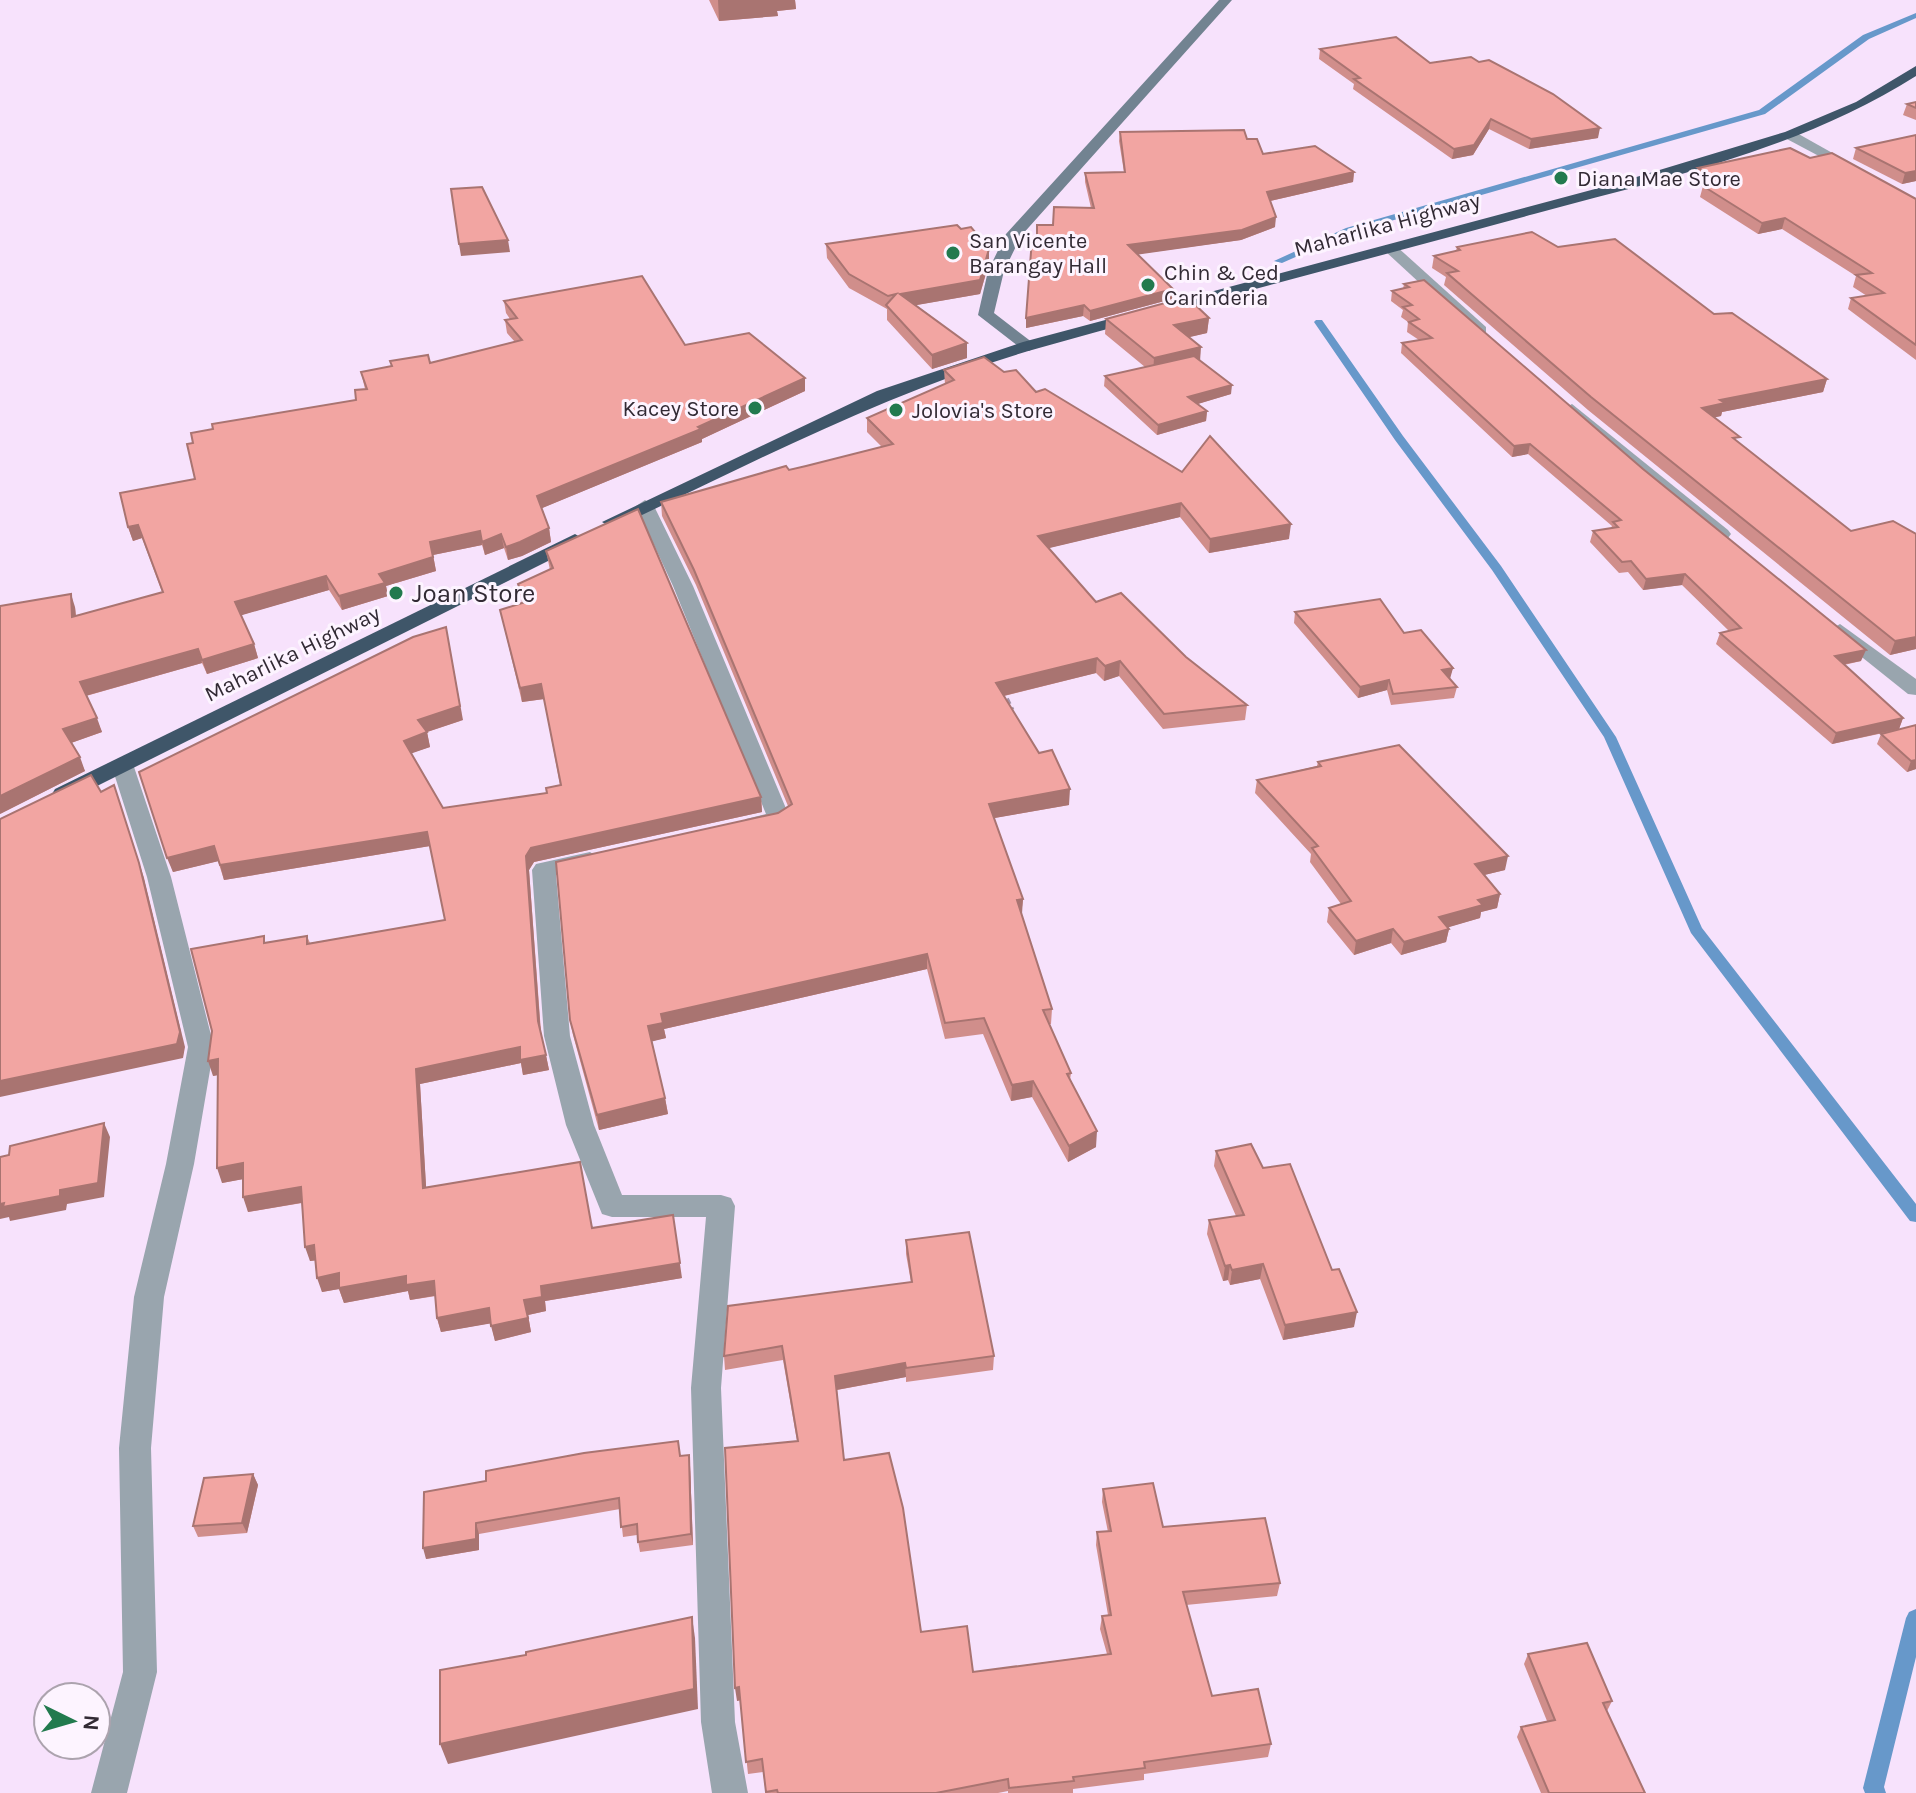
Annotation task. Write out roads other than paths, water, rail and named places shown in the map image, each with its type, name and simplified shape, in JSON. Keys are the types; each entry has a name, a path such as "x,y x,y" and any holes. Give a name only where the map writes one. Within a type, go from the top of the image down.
{"highway":[{"name":"Maharlika Highway","path":"41,805 645,506 883,395 1029,346 1790,135 1861,105 1916,70"}],"street":[{"path":"1029,346 986,315 996,271 1014,234 1226,0"},
{"path":"1790,135 1874,179"},
{"path":"1390,248 1489,339"},
{"path":"1559,398 1732,543"},
{"path":"645,506 683,586 779,818 735,828"},
{"path":"1829,621 1916,689"},
{"path":"109,1793 140,1672 135,1448 149,1297 180,1164 201,1047 159,877 122,764"},
{"path":"617,854 544,870 557,1036 580,1125 612,1206 721,1206 706,1388 718,1722 730,1793"}],"waterway":[{"path":"1279,261 1349,230 1762,112 1866,37 1916,15"},
{"path":"1319,322 1399,438 1497,568 1610,737 1696,930 1916,1216"},
{"path":"1876,1793 1873,1788 1916,1618"}],"place":[{"name":"Diana Mae Store","path":"1561,178"},
{"name":"San Vicente Barangay Hall","path":"953,253"},
{"name":"Chin & Ced Carinderia","path":"1148,285"},
{"name":"Kacey Store","path":"755,408"},
{"name":"Jolovia's Store","path":"896,410"},
{"name":"Joan Store","path":"396,593"}]}
